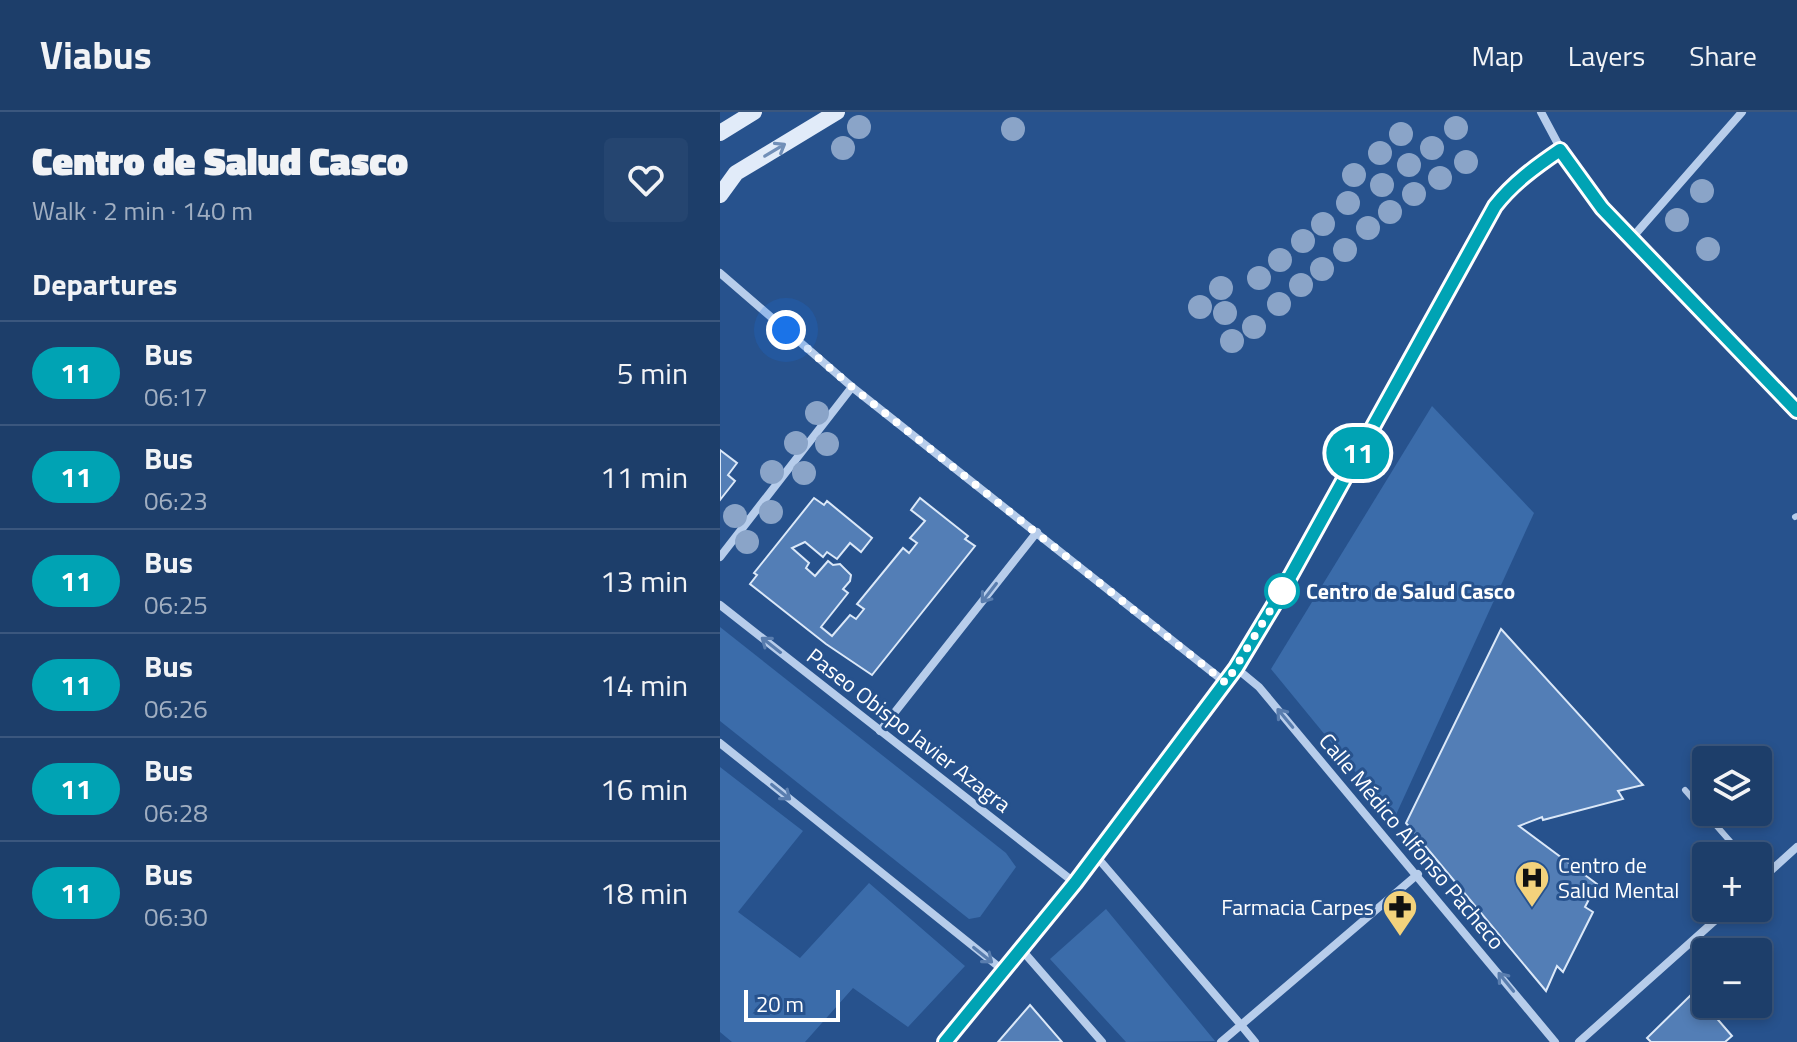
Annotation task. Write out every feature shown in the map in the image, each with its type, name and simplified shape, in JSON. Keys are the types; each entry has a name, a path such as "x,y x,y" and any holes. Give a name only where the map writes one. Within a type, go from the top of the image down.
{"main road":[{"path":"720,133 754,112"},
{"path":"720,195 736,173 837,112"}],"street":[{"path":"1541,112 1560,150 1602,208 1797,411"},
{"path":"1631,239 1742,112"},
{"path":"945,1042 1075,883 1226,683 1280,595 1495,206 1509,188 1560,150"},
{"path":"720,273 852,387 1226,683"},
{"path":"720,557 852,387"},
{"path":"880,731 1037,532"},
{"name":"Paseo Obispo Javier Azagra","path":"720,605 1075,883"},
{"name":"Calle Médico Alfonso Pacheco","path":"1236,668 1259,687 1555,1042"},
{"path":"720,743 1004,971"},
{"path":"1772,867 1797,847"},
{"path":"1096,856 1255,1042"},
{"path":"1221,1042 1418,874"},
{"path":"1579,1042 1713,922"},
{"path":"1021,949 1102,1042"}],"lane":[{"path":"1685,790 1731,842"}],"shaded area":[{"path":"1432,406 1534,513 1394,819 1271,669"},
{"path":"720,627 1006,853 1016,867 980,917 969,919 720,721"},
{"path":"720,767 803,831 738,912 800,958 869,883 965,966 908,1027 853,988 805,1042 732,1042 720,1032"},
{"path":"1106,909 1215,1041 1126,1042 1050,959"}],"building":[{"path":"720,450 737,463 728,475 735,481 720,500"},
{"path":"814,498 824,505 827,501 872,538 861,552 850,543 837,559 827,552 823,557 805,542 792,548 809,563 806,568 815,576 828,561 833,565 840,564 851,575 843,589 848,593 821,627 832,636 850,615 856,619 864,609 857,604 903,548 909,553 917,543 910,538 925,521 911,510 920,498 968,536 965,539 975,546 872,675 826,644 750,584 757,575 754,573"},
{"name":"Centro de Salud Casco","path":"1501,629 1643,785 1618,791 1623,799 1543,820 1542,817 1519,826 1597,884 1585,907 1593,912 1563,972 1557,966 1546,991 1406,823"},
{"path":"1692,994 1692,1018 1716,1018 1732,1036 1725,1042 1651,1042 1647,1038"},
{"path":"1030,1005 1062,1042 998,1042"}],"bus line":[{"name":"11","path":"945,1042 1075,883 1226,683 1280,595 1495,206 1509,188 1534,167 1560,150 1602,208 1797,411"}],"place":[{"name":"Centro de Salud Casco","path":"1282,591"},
{"name":"Centro de Salud Mental","path":"1532,909"},
{"name":"Farmacia Carpes","path":"1400,938"}],"route":[{"path":"786,330 852,387 1226,683 1282,591"}]}
